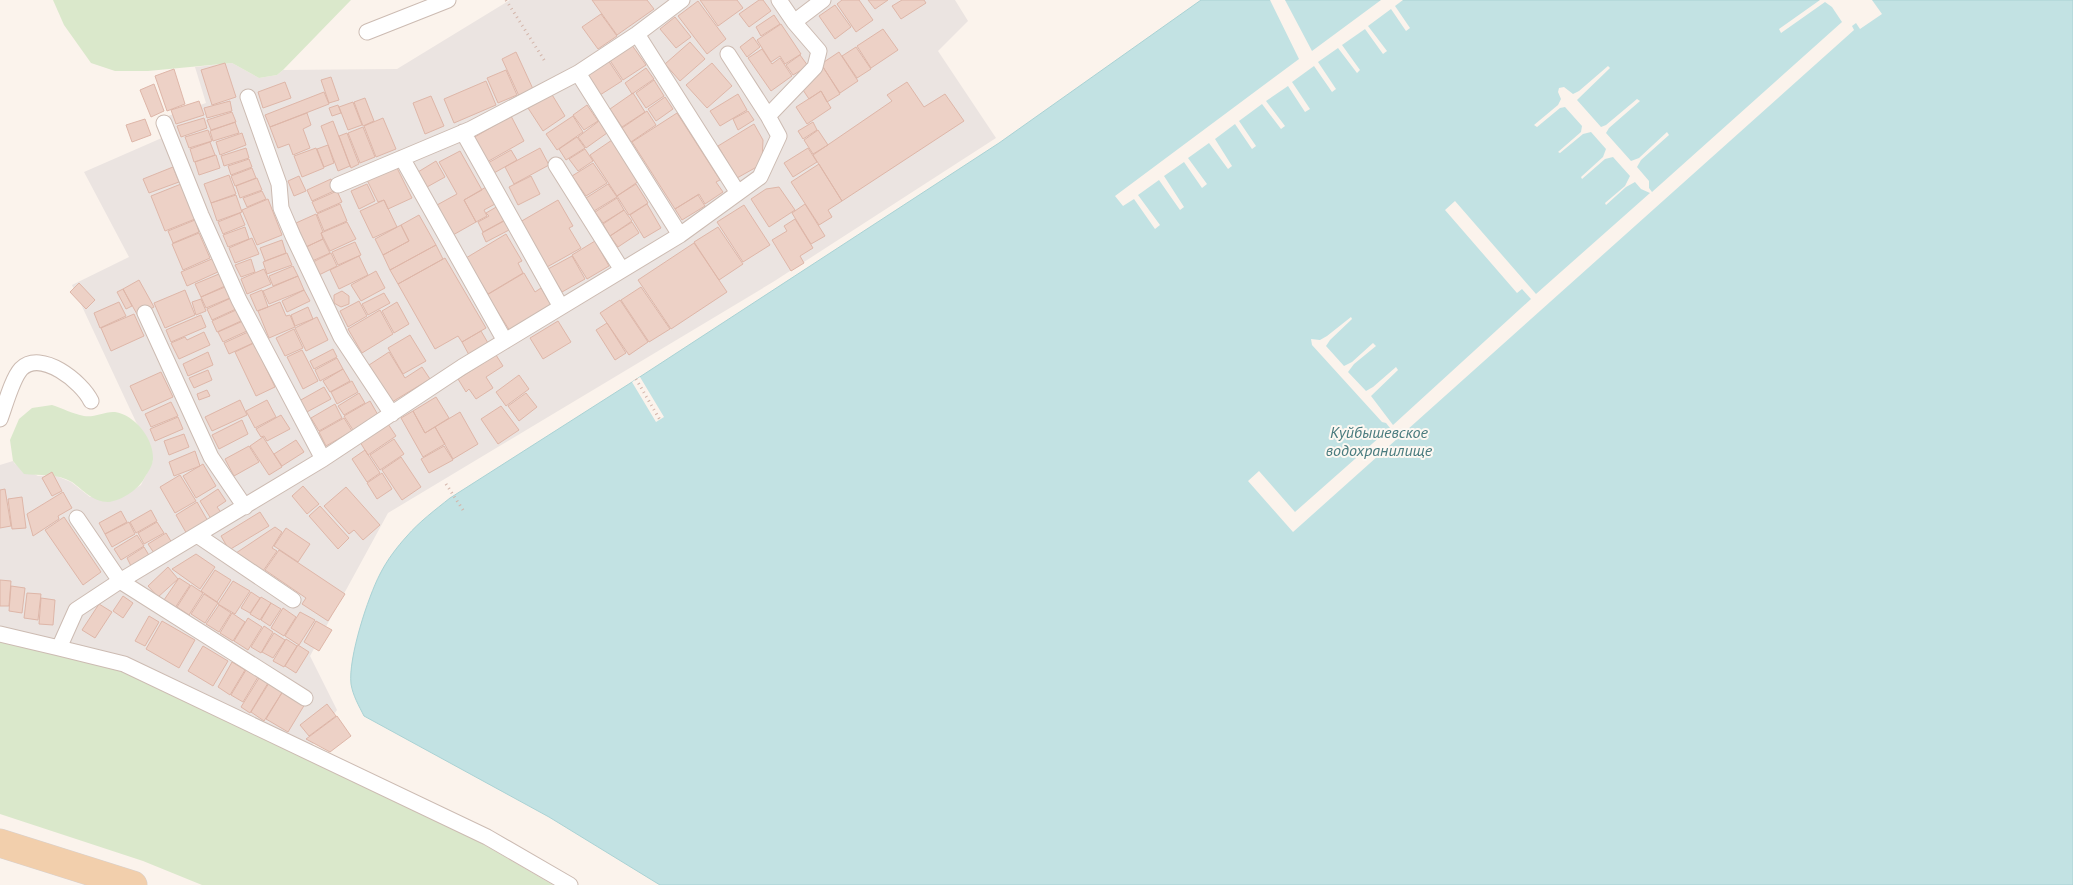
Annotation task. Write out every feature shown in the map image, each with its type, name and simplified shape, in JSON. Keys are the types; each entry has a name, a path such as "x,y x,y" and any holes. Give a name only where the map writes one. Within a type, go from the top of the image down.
{"main road":[{"path":"0,843 133,885"}],"lane":[{"path":"367,32 448,0"},
{"path":"338,185 463,132 558,83 637,34 664,5 682,0"},
{"path":"768,116 815,67 819,51 794,22 779,0"},
{"path":"794,22 823,0"},
{"path":"637,34 738,193"},
{"path":"59,648 76,610 120,581 323,459 505,341 680,234 760,177 779,136 728,54"},
{"path":"578,72 680,234"},
{"path":"248,97 279,184 281,208 293,236 341,337 392,414"},
{"path":"164,123 201,215 239,300 323,459"},
{"path":"463,132 561,307"},
{"path":"402,158 505,341"},
{"path":"556,165 622,270"},
{"path":"146,313 211,456 245,507"},
{"path":"0,419 15,380 22,368 32,363 46,364 64,372 82,387 91,400"},
{"path":"77,518 120,581 305,698"},
{"path":"197,535 293,600"},
{"path":"0,634 124,664 487,837 570,885"}],"path":[{"path":"506,0 558,83"},
{"path":"636,379 660,420"},
{"path":"446,484 463,510"}],"shaded area":[{"path":"510,0 955,0 968,21 938,51 996,138 773,282 388,513 310,656 337,710 307,753 0,635 0,465 13,461 15,464 38,476 54,475 71,482 90,497 123,496 141,485 153,461 145,436 136,422 72,285 129,257 84,172 164,137 156,120 206,103 195,67 232,63 259,78 277,75 283,70 397,69"}],"green space":[{"path":"53,0 351,0 283,70 277,75 259,78 232,63 148,71 115,71 91,63 64,25"},
{"path":"52,405 84,416 115,412 130,418 136,423 147,436 153,459 143,481 130,493 108,502 93,498 66,479 54,476 24,474 13,461 10,440 19,419 32,408"},
{"path":"0,635 121,656 483,844 553,885 202,885 143,861 0,814"}],"water":[{"name":"Куйбышевское водохранилище","path":"1201,0 2073,0 2073,885 660,885 549,817 364,716 353,693 351,673 356,644 365,612 375,584 389,559 407,536 427,516 450,498 999,143"}],"pier":[{"path":"1270,0 1285,0 1312,51 1381,0 1403,0 1395,6 1410,28 1406,31 1391,9 1368,26 1387,51 1383,54 1365,29 1342,45 1360,70 1357,73 1338,48 1318,62 1336,89 1332,92 1314,66 1292,82 1310,109 1305,112 1288,86 1266,101 1285,126 1281,129 1262,104 1239,121 1256,146 1252,149 1235,124 1215,139 1232,166 1228,169 1209,143 1188,158 1207,184 1202,188 1184,162 1164,176 1184,207 1180,210 1159,180 1138,195 1160,225 1155,229 1134,199 1123,206 1115,196 1299,59"},
{"path":"1820,0 1872,0 1882,14 1860,29 1856,23 1852,26 1854,30 1293,532 1248,481 1259,471 1295,512 1390,428 1386,423 1382,422 1312,345 1311,339 1320,340 1351,317 1352,319 1326,346 1344,366 1352,362 1373,343 1376,346 1354,364 1348,372 1366,391 1396,367 1398,370 1371,396 1393,425 1531,299 1522,289 1517,293 1445,210 1455,201 1536,294 1650,193 1641,189 1635,182 1626,187 1606,205 1605,203 1625,186 1630,176 1613,157 1605,159 1582,179 1581,177 1603,157 1606,149 1591,132 1583,134 1560,153 1558,152 1581,132 1582,126 1565,107 1560,108 1537,127 1534,125 1558,105 1561,99 1558,92 1559,88 1564,87 1573,94 1608,66 1610,68 1577,100 1601,127 1637,99 1640,101 1609,128 1606,133 1631,161 1639,158 1667,132 1669,135 1641,160 1637,167 1649,181 1649,188 1652,192 1842,22 1832,7 1825,2 1781,33 1779,29"},
{"path":"640,377 664,417 656,422 632,382"}],"building":[{"path":"592,0 647,0 654,9 617,35"},
{"path":"700,0 737,0 743,8 718,26"},
{"path":"759,0 763,0 771,11 749,27 739,14"},
{"path":"842,0 859,0 873,20 856,32 837,4"},
{"path":"868,0 888,0 875,9"},
{"path":"902,0 924,0 926,3 901,19 892,6"},
{"path":"698,1 726,39 707,54 678,16"},
{"path":"835,5 851,27 835,39 819,16"},
{"path":"601,14 617,36 598,49 582,27"},
{"path":"774,15 780,24 761,36 756,27"},
{"path":"675,17 691,37 676,48 660,29"},
{"path":"781,24 801,54 785,64 780,56 771,62 757,40"},
{"path":"883,29 898,50 871,68 857,46"},
{"path":"753,37 760,47 747,57 740,47"},
{"path":"629,41 646,65 623,80 607,56"},
{"path":"690,42 705,59 680,81 665,64"},
{"path":"856,47 871,69 857,78 842,56"},
{"path":"762,49 772,64 780,58 792,76 771,91 748,58"},
{"path":"516,52 533,89 519,96 502,59"},
{"path":"839,52 858,81 840,93 821,64"},
{"path":"800,55 808,66 793,75 786,65"},
{"path":"606,57 622,81 600,95 584,71"},
{"path":"225,63 236,97 212,105 201,70"},
{"path":"712,63 732,86 707,108 686,85"},
{"path":"823,67 840,94 827,102 821,91 809,99 803,90 811,76"},
{"path":"646,68 654,79 632,94 625,83"},
{"path":"174,69 185,104 167,111 155,76"},
{"path":"506,70 517,95 498,103 487,78"},
{"path":"331,77 339,100 329,103 321,80"},
{"path":"654,80 664,96 646,108 636,93"},
{"path":"486,81 496,105 454,123 444,99"},
{"path":"285,82 291,98 263,108 258,92"},
{"path":"907,82 924,107 945,94 964,121 842,201 813,155 892,101 887,95"},
{"path":"154,84 164,111 151,117 140,90"},
{"path":"821,91 831,108 807,124 796,107"},
{"path":"324,92 329,104 270,127 265,115"},
{"path":"551,93 565,116 543,131 528,108"},
{"path":"633,93 645,112 622,127 610,109"},
{"path":"738,94 747,110 720,126 710,111"},
{"path":"431,96 444,126 425,134 413,103"},
{"path":"665,97 673,109 656,121 648,109"},
{"path":"365,98 374,121 363,126 354,102"},
{"path":"199,101 204,115 176,124 171,110"},
{"path":"230,101 232,111 207,118 204,108"},
{"path":"353,102 362,125 348,130 339,107"},
{"path":"338,105 341,113 332,116 329,108"},
{"path":"587,105 598,121 584,130 573,115"},
{"path":"647,111 656,125 631,142 622,128"},
{"path":"748,111 754,120 738,130 733,119"},
{"path":"232,112 236,122 211,130 207,120"},
{"path":"307,113 311,125 303,129 310,148 293,155 289,144 278,148 270,127"},
{"path":"677,113 720,180 716,182 723,192 705,204 699,194 675,209 632,142"},
{"path":"511,116 524,141 487,162 473,138"},
{"path":"573,116 583,132 557,150 546,134"},
{"path":"204,118 207,128 181,137 177,126"},
{"path":"383,118 396,149 376,157 364,126"},
{"path":"145,119 151,135 132,142 126,125"},
{"path":"333,121 350,166 338,171 321,126"},
{"path":"599,121 607,133 586,148 578,137"},
{"path":"235,122 239,133 213,141 210,131"},
{"path":"813,122 817,130 803,139 798,131"},
{"path":"754,124 763,140 762,164 737,178 718,146"},
{"path":"363,127 375,157 360,163 348,133"},
{"path":"208,130 212,141 189,148 185,137"},
{"path":"818,130 828,145 813,154 804,140"},
{"path":"242,133 246,145 220,155 216,142"},
{"path":"347,133 359,164 351,168 339,136"},
{"path":"577,137 585,148 566,160 559,149"},
{"path":"612,140 639,181 617,196 590,155"},
{"path":"210,142 215,155 194,162 190,149"},
{"path":"328,145 334,163 324,167 317,149"},
{"path":"246,148 249,158 224,166 221,156"},
{"path":"316,148 324,168 302,177 294,156"},
{"path":"540,148 549,165 514,184 505,167"},
{"path":"808,148 817,162 793,177 784,163"},
{"path":"585,149 593,161 578,171 569,159"},
{"path":"511,150 517,160 494,173 488,163"},
{"path":"460,151 482,190 464,200 476,222 453,235 437,205 457,194 439,162"},
{"path":"216,155 220,168 199,175 195,162"},
{"path":"249,159 252,167 231,175 228,166"},
{"path":"436,161 445,177 427,187 418,172"},
{"path":"593,163 607,183 586,196 572,176"},
{"path":"819,164 842,201 828,210 832,217 819,225 791,182"},
{"path":"396,166 412,198 388,209 384,200 378,202 367,180"},
{"path":"173,167 179,182 149,193 143,179"},
{"path":"252,168 256,178 235,186 231,176"},
{"path":"229,175 236,194 211,203 204,184"},
{"path":"299,176 306,191 294,196 288,181"},
{"path":"531,176 540,194 518,205 509,187"},
{"path":"257,178 262,190 240,198 236,186"},
{"path":"331,179 336,190 312,201 307,190"},
{"path":"181,184 195,219 165,231 151,196"},
{"path":"367,184 375,201 359,209 351,191"},
{"path":"608,184 617,197 594,211 586,198"},
{"path":"636,184 648,203 629,215 617,196"},
{"path":"486,187 495,204 484,210 487,216 476,222 464,200"},
{"path":"779,187 795,210 769,227 751,199 766,189"},
{"path":"262,191 266,199 247,207 243,198"},
{"path":"337,191 342,202 317,213 312,202"},
{"path":"236,195 242,212 217,221 211,203"},
{"path":"698,195 705,206 682,220 675,209"},
{"path":"617,198 624,210 603,223 595,212"},
{"path":"268,199 282,235 257,245 242,210"},
{"path":"384,200 397,227 373,238 360,211"},
{"path":"558,200 573,226 569,228 581,248 547,267 520,222"},
{"path":"340,204 347,221 324,231 317,214"},
{"path":"647,204 661,228 644,238 630,215"},
{"path":"805,204 825,236 811,244 792,213"},
{"path":"744,205 770,245 743,262 717,222"},
{"path":"498,206 505,220 483,232 478,222 489,216 486,213"},
{"path":"624,210 632,221 610,236 603,224"},
{"path":"240,213 245,225 223,234 218,222"},
{"path":"316,214 323,232 321,233 323,239 306,247 296,223"},
{"path":"419,215 436,245 390,270 383,255 409,241 401,225"},
{"path":"795,219 813,248 800,256 804,263 791,271 772,240 787,231 784,226"},
{"path":"195,220 199,232 173,243 168,231"},
{"path":"504,221 509,230 486,242 482,233"},
{"path":"347,222 356,239 330,251 321,233"},
{"path":"632,222 639,233 618,247 610,236"},
{"path":"401,225 409,241 383,255 375,239"},
{"path":"245,227 249,239 228,247 223,235"},
{"path":"718,227 743,264 719,280 694,242"},
{"path":"199,233 210,258 183,270 172,244"},
{"path":"506,234 522,261 518,263 523,273 488,294 466,258"},
{"path":"252,238 259,254 235,263 229,248"},
{"path":"323,239 330,253 310,262 304,248"},
{"path":"282,240 286,253 265,261 260,248"},
{"path":"595,241 609,266 587,279 572,255"},
{"path":"355,242 361,255 338,265 332,252"},
{"path":"694,243 727,292 671,329 638,280"},
{"path":"436,245 443,259 398,284 390,270"},
{"path":"287,253 292,265 267,274 263,262"},
{"path":"331,253 337,266 317,276 311,263"},
{"path":"359,256 368,275 339,289 330,270"},
{"path":"572,256 585,279 562,292 548,269"},
{"path":"214,258 220,271 187,286 181,272"},
{"path":"445,258 486,328 462,342 458,336 435,349 398,284"},
{"path":"251,259 255,272 241,277 235,265"},
{"path":"293,266 298,276 273,286 269,276"},
{"path":"264,269 271,284 247,294 241,279"},
{"path":"376,271 385,288 361,301 351,285"},
{"path":"524,273 535,292 541,288 551,305 510,331 487,295"},
{"path":"219,274 225,286 201,297 195,284"},
{"path":"298,276 304,290 269,304 263,291"},
{"path":"139,280 154,307 138,316 123,289"},
{"path":"79,283 95,300 86,309 70,292"},
{"path":"225,287 230,298 206,308 201,297"},
{"path":"641,287 670,329 649,342 621,300"},
{"path":"123,289 132,306 126,309 117,292"},
{"path":"185,290 195,315 165,328 154,303"},
{"path":"262,290 268,307 257,311 250,295"},
{"path":"304,290 310,301 287,312 282,301"},
{"path":"342,291 349,296 349,304 341,307 334,303 334,295"},
{"path":"384,293 390,303 368,315 362,304"},
{"path":"231,298 236,309 212,320 207,309"},
{"path":"201,299 206,311 196,315 192,302"},
{"path":"620,300 648,342 629,355 600,313"},
{"path":"359,301 367,316 348,327 340,311"},
{"path":"119,302 126,316 100,328 94,313"},
{"path":"280,302 286,316 290,315 295,327 269,338 258,311"},
{"path":"397,302 409,324 394,333 382,311"},
{"path":"308,307 313,319 295,326 291,315"},
{"path":"236,310 241,321 217,332 212,321"},
{"path":"380,310 393,334 362,353 348,329"},
{"path":"134,314 144,336 111,351 101,328"},
{"path":"201,315 206,327 171,342 166,330"},
{"path":"317,317 328,340 306,351 295,328"},
{"path":"243,321 247,331 223,342 218,332"},
{"path":"558,321 571,342 543,359 530,338"},
{"path":"607,323 626,353 615,360 596,330"},
{"path":"294,329 303,348 285,356 276,338"},
{"path":"481,331 488,343 469,355 462,342"},
{"path":"204,332 210,345 179,359 171,343 185,337 187,340"},
{"path":"248,332 253,343 229,354 224,343"},
{"path":"410,335 426,361 403,374 388,348"},
{"path":"254,343 275,387 256,396 235,352"},
{"path":"333,349 337,357 314,369 310,361"},
{"path":"302,350 318,381 303,389 287,357"},
{"path":"208,352 213,365 188,376 183,364"},
{"path":"389,352 405,378 422,367 430,379 392,402 369,365"},
{"path":"496,355 503,366 486,377 493,388 476,399 469,389 466,392 458,379"},
{"path":"337,358 343,369 320,381 315,370"},
{"path":"343,369 350,381 330,392 323,381"},
{"path":"208,370 212,380 194,388 189,378"},
{"path":"161,372 173,397 142,411 130,386"},
{"path":"519,375 529,389 506,406 496,392"},
{"path":"352,381 358,392 337,404 331,392"},
{"path":"324,387 331,399 305,413 299,401"},
{"path":"207,390 210,396 199,400 197,394"},
{"path":"359,393 365,403 344,415 338,406"},
{"path":"526,393 537,407 519,421 508,406"},
{"path":"436,397 449,418 425,433 413,411"},
{"path":"240,400 247,415 212,431 205,417"},
{"path":"267,400 276,417 255,428 246,411"},
{"path":"370,401 378,415 353,430 344,416"},
{"path":"171,402 178,416 151,427 145,414"},
{"path":"335,404 342,418 319,431 311,418"},
{"path":"501,406 519,430 498,444 481,419"},
{"path":"413,411 425,433 435,427 445,444 423,457 401,418"},
{"path":"460,412 478,444 453,459 435,427"},
{"path":"281,415 290,429 267,441 264,436 261,437 256,429"},
{"path":"178,417 183,429 155,441 150,429"},
{"path":"344,418 352,431 326,446 319,432"},
{"path":"242,420 248,434 219,449 212,435"},
{"path":"388,424 396,436 368,455 360,442"},
{"path":"184,434 189,447 169,455 164,441"},
{"path":"263,437 282,467 269,475 250,446"},
{"path":"394,439 404,454 380,470 370,455"},
{"path":"296,440 304,452 282,466 274,454"},
{"path":"249,446 259,462 234,476 225,459"},
{"path":"444,446 453,460 429,473 421,459"},
{"path":"365,450 380,473 367,482 352,459"},
{"path":"195,451 200,466 174,476 169,462"},
{"path":"401,457 421,487 402,500 382,470"},
{"path":"203,464 216,486 196,498 183,476"},
{"path":"52,472 62,491 52,496 42,478"},
{"path":"382,473 392,489 377,499 367,483"},
{"path":"180,475 196,501 175,513 160,487"},
{"path":"303,486 319,504 307,514 292,496"},
{"path":"346,487 380,525 363,540 354,530 349,534 324,506"},
{"path":"5,489 11,526 0,528 0,490"},
{"path":"218,489 226,501 217,507 223,515 213,522 200,501"},
{"path":"63,492 72,508 58,516 59,519 33,536 27,514"},
{"path":"22,497 26,528 12,529 8,499"},
{"path":"197,502 209,523 188,536 176,515"},
{"path":"320,506 349,538 338,549 309,516"},
{"path":"151,510 157,521 136,533 130,522"},
{"path":"121,511 127,522 105,534 99,523"},
{"path":"260,512 269,526 229,550 221,536"},
{"path":"64,517 101,572 83,585 45,530"},
{"path":"129,522 135,534 112,547 105,534"},
{"path":"157,522 164,533 144,544 138,533"},
{"path":"275,527 282,532 272,548 277,551 263,571 236,553"},
{"path":"286,528 310,544 298,562 274,546"},
{"path":"166,533 172,543 154,553 148,544"},
{"path":"137,535 144,546 121,560 114,549"},
{"path":"144,547 150,557 132,568 127,558"},
{"path":"279,550 345,594 328,621 302,604 306,598 265,570"},
{"path":"196,554 215,567 200,589 172,569"},
{"path":"168,567 178,579 158,597 148,586"},
{"path":"215,570 231,580 217,602 201,591"},
{"path":"179,578 190,585 175,608 164,600"},
{"path":"0,580 11,581 9,606 0,606"},
{"path":"233,581 250,591 235,614 218,604"},
{"path":"191,585 203,593 189,615 177,607"},
{"path":"11,586 25,588 22,613 9,611"},
{"path":"251,592 260,598 250,613 241,608"},
{"path":"27,593 41,594 38,620 24,618"},
{"path":"204,594 218,603 205,623 191,614"},
{"path":"123,596 133,603 123,618 113,611"},
{"path":"261,597 271,603 260,620 250,614"},
{"path":"41,598 55,600 53,625 39,624"},
{"path":"271,603 281,609 270,626 261,620"},
{"path":"99,604 112,612 95,638 82,630"},
{"path":"219,605 231,613 219,632 206,624"},
{"path":"283,608 296,617 284,636 271,628"},
{"path":"300,612 315,620 299,645 285,636"},
{"path":"232,613 245,622 233,641 220,633"},
{"path":"149,616 159,622 145,646 135,641"},
{"path":"248,618 262,627 248,650 234,641"},
{"path":"162,621 195,640 179,668 146,649"},
{"path":"316,621 332,630 319,651 304,642"},
{"path":"264,626 273,632 261,653 251,647"},
{"path":"274,633 285,640 273,658 262,652"},
{"path":"286,639 297,646 284,667 273,661"},
{"path":"298,645 309,652 296,673 285,666"},
{"path":"203,646 228,661 213,686 188,671"},
{"path":"232,662 245,670 230,695 218,687"},
{"path":"246,670 258,677 243,702 231,695"},
{"path":"259,678 268,683 250,713 241,707"},
{"path":"269,683 283,691 264,721 251,712"},
{"path":"283,691 305,704 288,732 266,719"},
{"path":"327,704 336,716 309,736 300,725"},
{"path":"337,716 351,736 330,752 306,739"}]}
